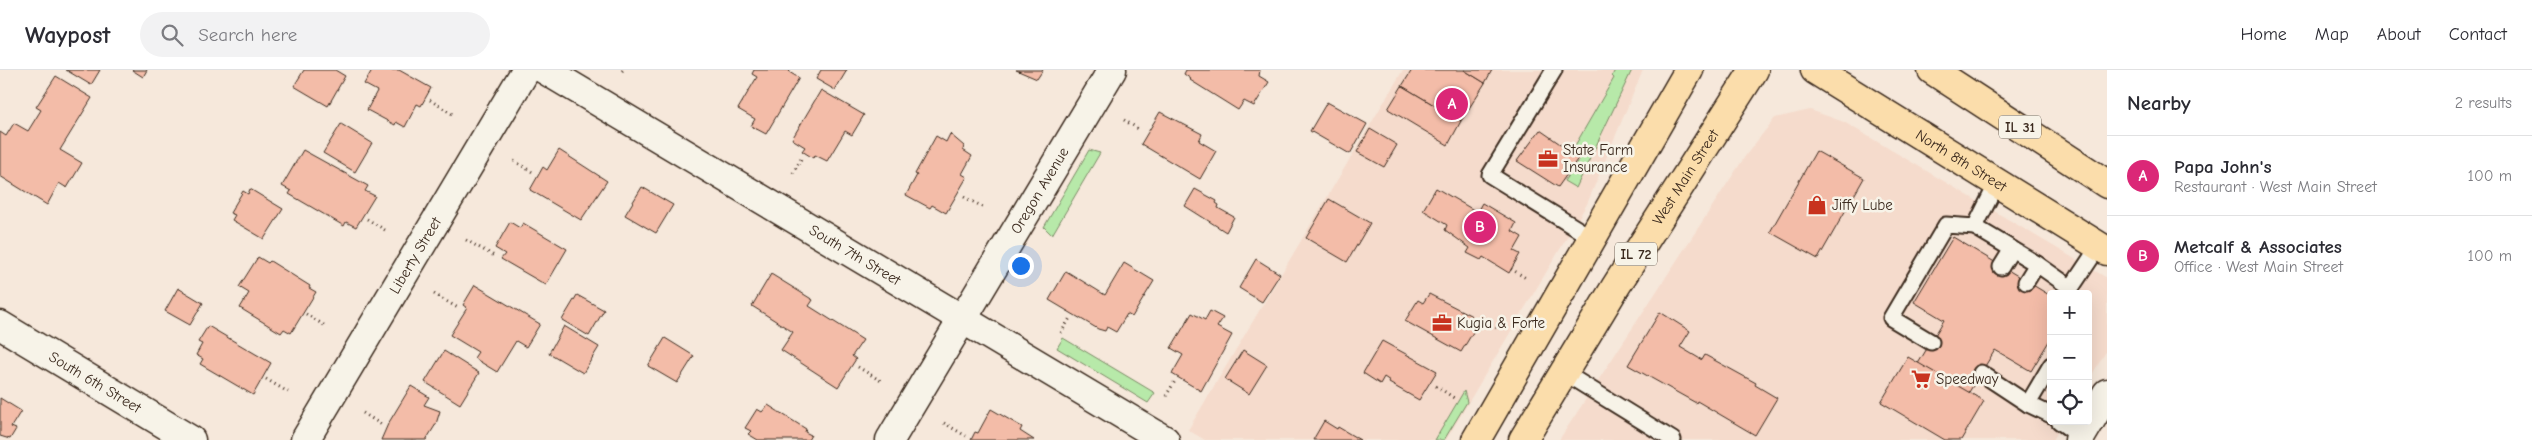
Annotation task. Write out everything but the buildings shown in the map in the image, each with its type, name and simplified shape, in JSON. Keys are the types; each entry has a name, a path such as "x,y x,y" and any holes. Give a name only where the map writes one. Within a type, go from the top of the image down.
{"main road":[{"name":"IL 72","path":"1476,440 1689,70"},
{"name":"West Main Street","path":"1523,440 1563,372 1754,70"},
{"name":"North 8th Street","path":"1815,70 2103,248"},
{"name":"IL 31","path":"1932,70 2107,184"}],"street":[{"name":"Liberty Street","path":"306,440 526,70"},
{"name":"South 7th Street","path":"544,70 1165,440"},
{"name":"Oregon Avenue","path":"890,440 1112,70"},
{"name":"South 6th Street","path":"0,325 192,440"},
{"path":"2080,439 2107,393"}],"lane":[{"path":"1554,70 1490,175 1592,238"},
{"path":"1975,227 1997,183"},
{"path":"1931,342 1891,318 1946,225 1975,227 2037,264 2070,290"},
{"path":"2072,290 2103,248"},
{"path":"2001,267 2012,249"},
{"path":"2026,282 2037,264"},
{"path":"1563,372 1672,440"},
{"path":"2028,404 2047,372"},
{"path":"1981,373 2028,404 2047,414"},
{"path":"2064,425 2080,439"}],"path":[{"path":"430,100 454,115"},
{"path":"1124,120 1140,130"},
{"path":"793,172 801,159"},
{"path":"514,161 534,173"},
{"path":"964,197 984,208"},
{"path":"367,218 385,230"},
{"path":"466,240 496,257"},
{"path":"1512,269 1526,278"},
{"path":"434,294 458,308"},
{"path":"306,314 327,327"},
{"path":"1061,333 1070,318"},
{"path":"1475,322 1478,318 1496,328"},
{"path":"858,367 881,381"},
{"path":"266,379 288,392"},
{"path":"1166,396 1175,381"},
{"path":"1436,386 1454,398"},
{"path":"363,414 382,425"},
{"path":"944,422 966,436"}],"shaded area":[{"path":"1403,70 1643,70 1587,204 1446,440 1205,440 1188,430"},
{"path":"1810,110 1844,122 2107,278 2107,350 2092,374 2092,290 2047,290 2047,425 2062,425 2053,440 1559,440 1746,155 1775,118"}],"green space":[{"path":"1615,70 1632,70 1576,188 1564,181 1582,156 1573,149 1614,78 1612,76"},
{"path":"1089,150 1100,153 1052,235 1044,227"},
{"path":"1063,338 1155,393 1148,403 1057,348"},
{"path":"1464,391 1467,402 1444,440 1435,440"}],"place":[{"name":"Papa John's","path":"1452,104"},
{"name":"State Farm Insurance","path":"1548,159"},
{"name":"Jiffy Lube","path":"1817,205"},
{"name":"Metcalf & Associates","path":"1480,227"},
{"name":"Kugia & Forte","path":"1442,323"},
{"name":"Speedway","path":"1921,379"}]}
